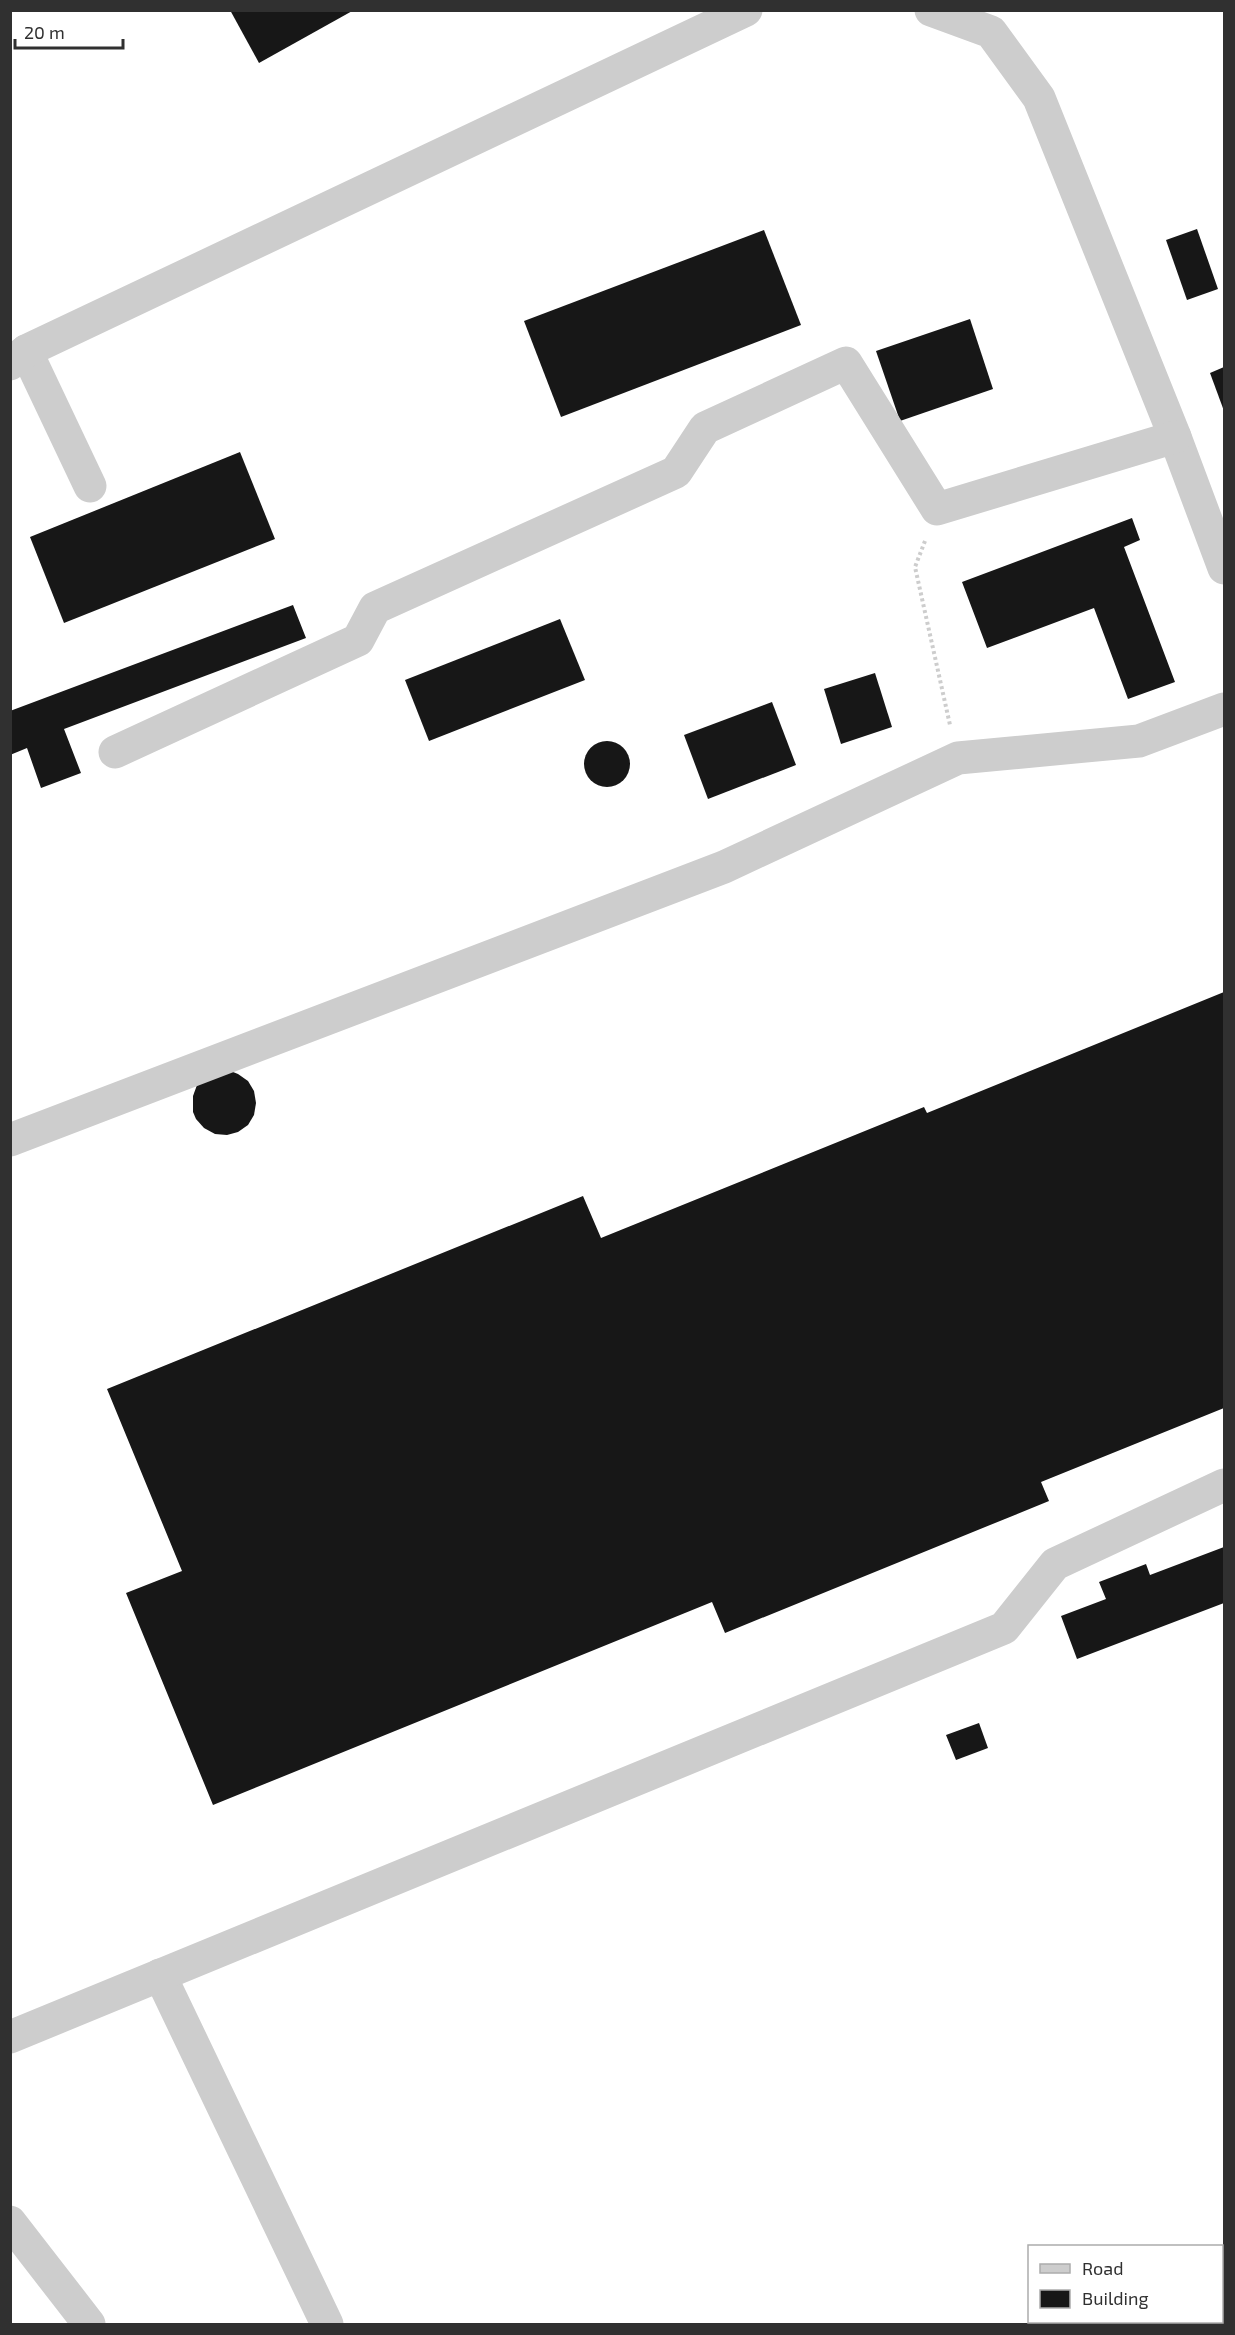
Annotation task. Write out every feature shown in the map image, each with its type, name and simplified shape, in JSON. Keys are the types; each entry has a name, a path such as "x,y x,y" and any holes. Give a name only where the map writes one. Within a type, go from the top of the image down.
{"lane":[{"path":"90,486 18,357 746,10"},
{"path":"931,10 991,32 1039,98 1175,437 1224,568"},
{"path":"115,752 358,640 375,608 676,472 705,428 846,363 937,509 1175,437"},
{"path":"10,1140 724,867 958,758 1139,741 1224,709"},
{"path":"10,2037 1004,1628 1055,1564 1224,1485"},
{"path":"160,1975 327,2325"},
{"path":"10,2222 89,2325"}],"path":[{"path":"937,509 915,567 958,758"}],"building":[{"path":"230,10 354,10 259,63"},
{"path":"1197,229 1218,289 1187,300 1166,240"},
{"path":"764,230 801,325 561,417 524,321"},
{"path":"970,319 993,389 900,421 876,351"},
{"path":"1224,367 1224,411 1210,373"},
{"path":"240,452 275,539 64,623 30,537"},
{"path":"1132,518 1140,540 1124,547 1175,682 1128,699 1094,608 987,648 962,582"},
{"path":"293,605 306,638 64,729 81,773 41,788 27,748 10,755 10,711"},
{"path":"560,619 585,680 429,741 405,680"},
{"path":"875,673 892,727 841,744 824,689"},
{"path":"772,702 796,765 708,799 684,735"},
{"path":"607,741 623,748 630,764 623,780 607,787 591,780 584,764 591,748"},
{"path":"1224,992 1224,1408 1041,1482 1049,1501 725,1633 712,1602 213,1805 126,1593 182,1571 107,1389 583,1196 601,1238 924,1107 927,1113"},
{"path":"228,1070 248,1081 254,1091 256,1103 254,1115 248,1125 238,1132 227,1135 215,1134 204,1128 196,1119 193,1112 193,1096 197,1085"},
{"path":"1224,1547 1224,1603 1077,1659 1061,1616 1106,1599 1099,1582 1146,1564 1150,1575"},
{"path":"979,1723 988,1748 956,1760 946,1735"}]}
